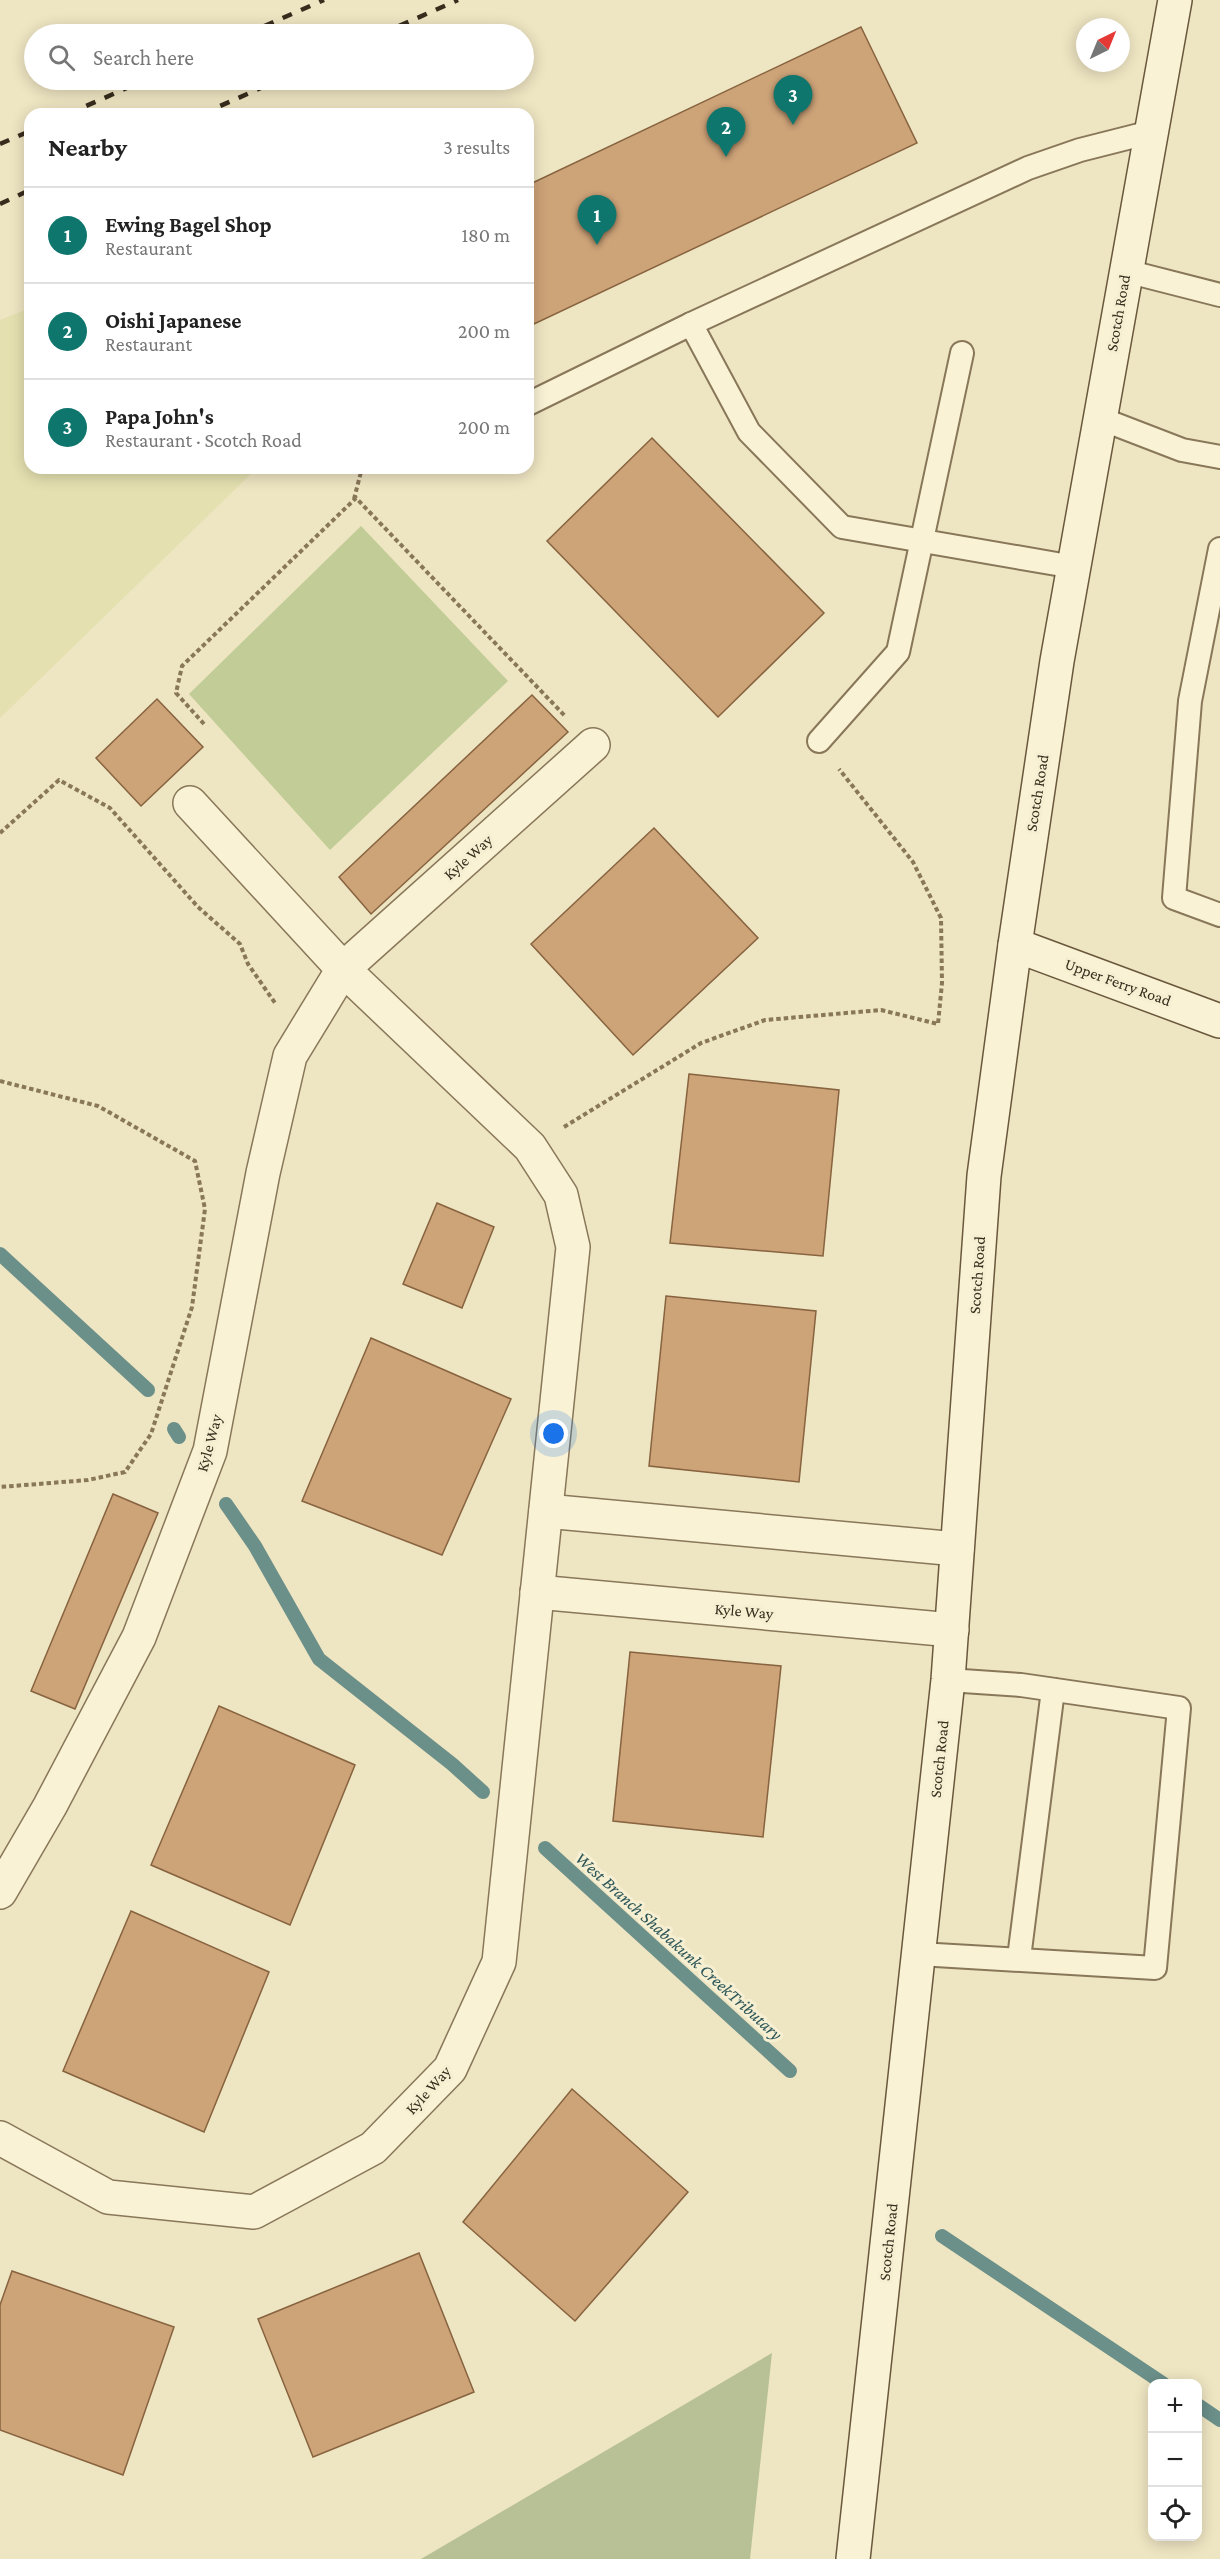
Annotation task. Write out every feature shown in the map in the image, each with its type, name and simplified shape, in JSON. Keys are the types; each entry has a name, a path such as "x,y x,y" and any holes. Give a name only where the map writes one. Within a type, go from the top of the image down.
{"street":[{"name":"Scotch Road","path":"853,2559 948,1680 984,1176 1014,945 1074,567 1175,0"},
{"name":"Kyle Way","path":"0,1892 50,1806 139,1637 210,1451 263,1173 290,1056 343,969 593,745"},
{"name":"Kyle Way","path":"0,2138 108,2197 254,2212 373,2148 450,2069 499,1962 573,1247 561,1195 530,1148 343,969 190,803"},
{"name":"Upper Ferry Road","path":"1014,945 1220,1021"},
{"path":"546,1511 957,1549"},
{"name":"Kyle Way","path":"537,1592 952,1630"}],"lane":[{"path":"534,401 691,324 1028,168 1080,150 1151,132"},
{"path":"1126,271 1206,289 1220,295"},
{"path":"691,324 749,432 842,527 1074,567"},
{"path":"819,741 898,652 962,353"},
{"path":"1099,418 1182,450 1220,458"},
{"path":"1220,549 1190,701 1173,898 1220,915"},
{"path":"919,1954 1019,1958 1155,1968 1179,1708 1053,1690 948,1680"},
{"path":"1019,1958 1053,1690"}],"path":[{"path":"350,505 356,495 361,474"},
{"path":"204,723 176,693 182,666 356,498 593,745"},
{"path":"530,1148 658,1072 701,1043 765,1020 881,1010 938,1024 942,983 941,918 913,862 857,794 819,741"},
{"path":"0,833 59,780 110,808 198,906 240,944 248,964 279,1008 307,1028"},
{"path":"0,1081 98,1106 195,1161 205,1209 192,1306 151,1434 125,1472 77,1481 0,1487"}],"shaded area":[{"path":"24,310 24,474 251,474 0,718 0,320"}],"green space":[{"path":"361,526 508,681 330,850 189,694"},
{"path":"772,2353 750,2559 421,2559"}],"building":[{"path":"861,27 917,143 534,324 534,182"},
{"path":"652,438 824,613 718,717 547,541"},
{"path":"532,695 568,732 371,914 339,877"},
{"path":"157,699 203,747 141,806 96,758"},
{"path":"654,828 758,938 633,1055 531,944"},
{"path":"689,1074 839,1090 823,1256 670,1243"},
{"path":"437,1203 494,1227 462,1308 403,1284"},
{"path":"666,1296 816,1311 799,1482 649,1466"},
{"path":"371,1338 511,1399 442,1555 302,1501"},
{"path":"113,1494 158,1513 75,1709 31,1691"},
{"path":"630,1652 781,1666 763,1837 613,1821"},
{"path":"219,1706 355,1765 290,1925 151,1865"},
{"path":"131,1911 269,1972 204,2132 63,2071"},
{"path":"572,2089 688,2192 575,2321 463,2222"},
{"path":"419,2253 474,2392 313,2457 258,2319"},
{"path":"12,2271 174,2327 123,2475 0,2430 0,2305"}],"waterway":[{"name":"West Branch Shabakunk CreekTributary","path":"0,1254 148,1390"},
{"name":"West Branch Shabakunk CreekTributary","path":"174,1429 179,1437"},
{"name":"West Branch Shabakunk CreekTributary","path":"226,1504 255,1546 319,1659 452,1764 483,1792"},
{"name":"West Branch Shabakunk CreekTributary","path":"545,1848 790,2071"},
{"name":"West Branch Shabakunk CreekTributary","path":"942,2236 1156,2379"},
{"name":"West Branch Shabakunk CreekTributary","path":"1202,2408 1220,2420"}],"railway":[{"path":"269,24 324,0"},
{"path":"404,24 458,0"},
{"path":"82,108 122,90"},
{"path":"216,108 256,90"},
{"path":"0,144 24,134"},
{"path":"0,204 24,193"}],"place":[{"name":"Papa John's","path":"793,125"},
{"name":"Oishi Japanese","path":"726,157"},
{"name":"Ewing Bagel Shop","path":"597,245"}]}
